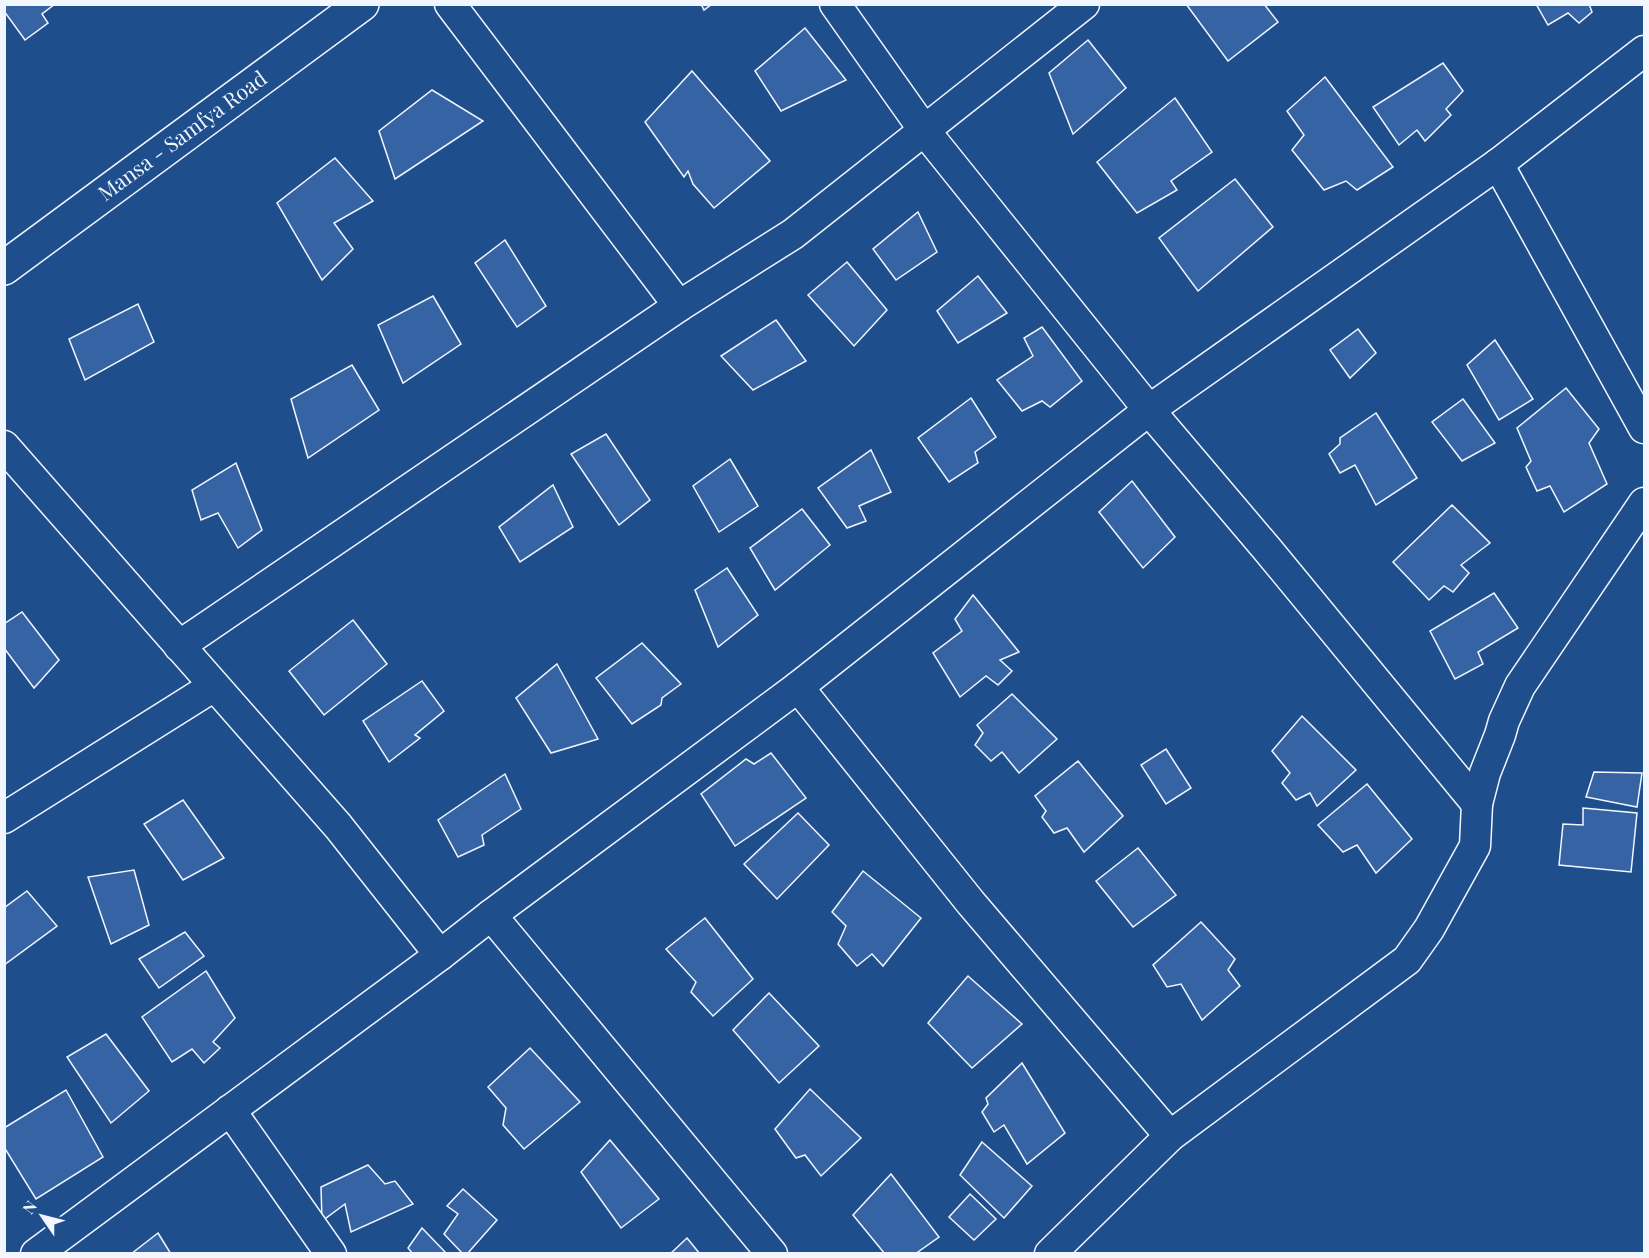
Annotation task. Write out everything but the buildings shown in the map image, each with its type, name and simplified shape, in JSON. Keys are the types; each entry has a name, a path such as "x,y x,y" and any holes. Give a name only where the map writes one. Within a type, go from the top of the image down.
{"main road":[{"name":"Mansa - Samfya Road","path":"4,268 362,4"}],"street":[{"path":"450,4 679,306"},
{"path":"835,4 924,130 1149,410 1268,549 1477,804"},
{"path":"179,646 679,306 793,234 1084,4"},
{"path":"36,1254 798,687 1149,410 1498,164 1644,51"},
{"path":"1498,164 1644,429"},
{"path":"4,446 338,826 440,955"},
{"path":"1050,1254 1170,1136 1407,960 1428,929 1475,846 1477,804 1485,773 1520,686 1644,502"},
{"path":"4,818 214,686"},
{"path":"798,687 971,903 1170,1136"},
{"path":"491,915 772,1254"},
{"path":"230,1110 331,1254"}]}
